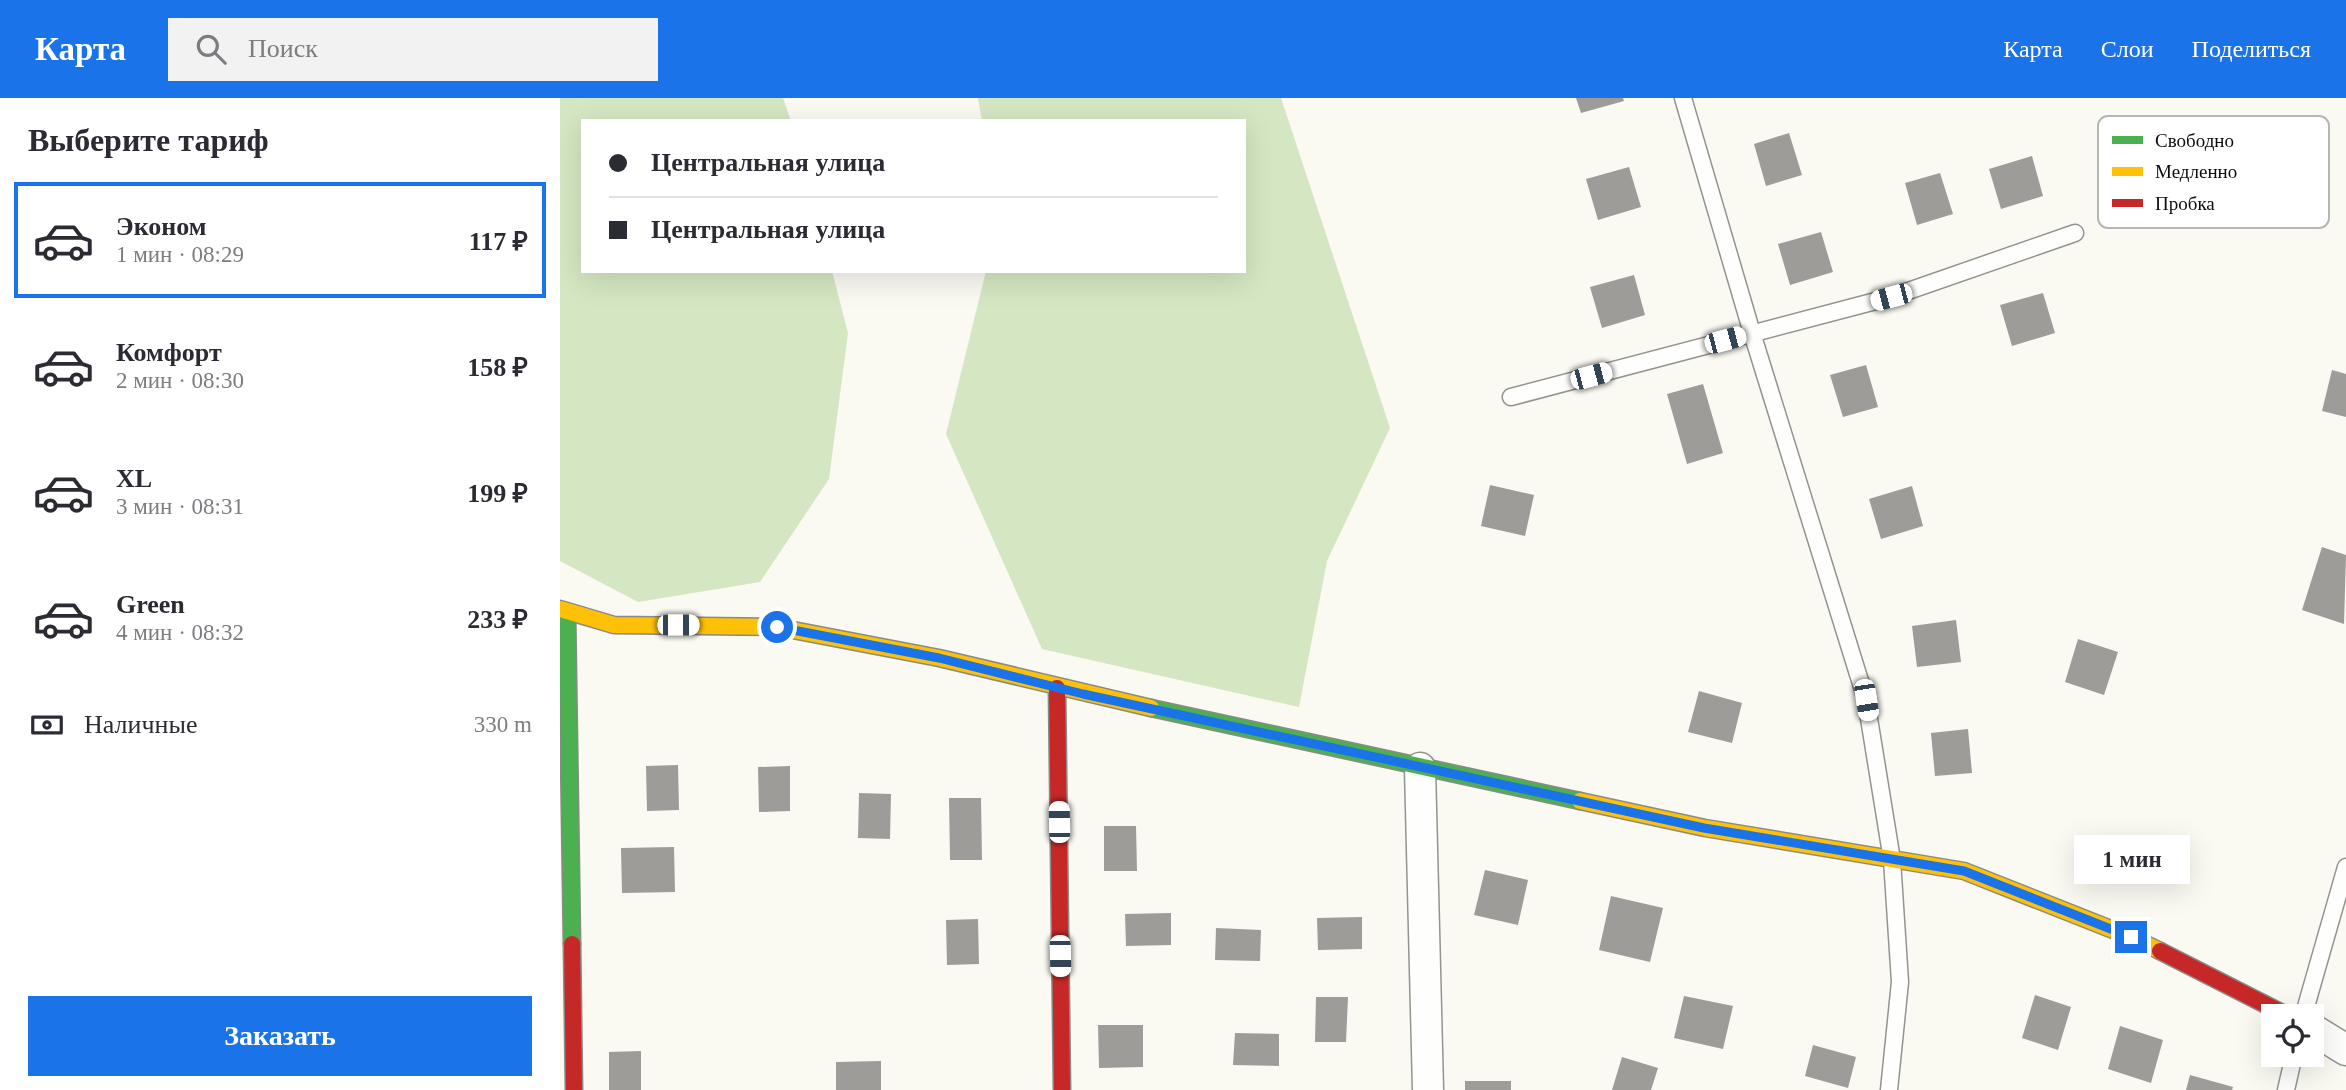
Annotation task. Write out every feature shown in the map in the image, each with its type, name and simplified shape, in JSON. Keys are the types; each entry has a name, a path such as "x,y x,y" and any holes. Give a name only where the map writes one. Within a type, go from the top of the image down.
{"street":[{"path":"574,1090 564,611 614,625 777,627 939,658 1057,688 1704,828 1964,871 2131,937 2264,1004"},
{"path":"1057,688 1062,1090"},
{"path":"1420,768 1428,1090"},
{"path":"2324,1036 2346,1050"}],"lane":[{"path":"1683,98 1752,333 1866,700 1892,860 1900,982 1889,1090"},
{"path":"1511,397 1891,297 2075,233"},
{"path":"2307,1004 2346,867"},
{"path":"2286,1090 2291,1067"}],"green space":[{"path":"560,98 783,98 790,119 581,119 581,273 833,273 848,333 829,479 760,582 638,602 560,561"},
{"path":"978,98 1281,98 1390,428 1327,561 1299,707 1042,649 946,434 986,273 1246,273 1246,119 982,119"}],"building":[{"path":"1576,98 1623,98 1624,101 1581,113"},
{"path":"1789,133 1802,175 1766,186 1754,144"},
{"path":"2032,156 2043,196 2001,209 1989,169"},
{"path":"1629,167 1641,207 1598,220 1586,179"},
{"path":"1940,173 1953,214 1917,225 1905,183"},
{"path":"1821,232 1833,272 1790,285 1778,244"},
{"path":"1634,275 1645,315 1602,328 1590,287"},
{"path":"2043,293 2055,333 2012,346 2000,305"},
{"path":"1866,365 1878,407 1843,417 1830,375"},
{"path":"2332,370 2346,374 2346,417 2322,411"},
{"path":"1703,384 1723,453 1687,464 1667,394"},
{"path":"1490,485 1534,495 1525,536 1481,526"},
{"path":"1912,486 1923,526 1881,539 1869,499"},
{"path":"2322,547 2346,555 2344,624 2302,610"},
{"path":"1956,620 1961,662 1917,667 1912,626"},
{"path":"2078,639 2118,652 2104,695 2065,682"},
{"path":"1699,691 1742,703 1732,743 1688,732"},
{"path":"1968,729 1972,773 1935,776 1931,733"},
{"path":"678,765 679,810 647,811 646,766"},
{"path":"790,766 790,811 759,812 758,767"},
{"path":"859,793 891,794 890,839 858,838"},
{"path":"949,798 981,798 982,860 950,860"},
{"path":"1104,826 1136,826 1137,871 1104,871"},
{"path":"674,847 675,892 622,893 621,848"},
{"path":"1485,870 1528,880 1518,925 1474,915"},
{"path":"1611,896 1663,908 1650,962 1599,950"},
{"path":"1171,913 1171,945 1126,946 1125,914"},
{"path":"1362,917 1362,949 1318,950 1317,918"},
{"path":"978,919 979,964 947,965 946,920"},
{"path":"1216,928 1261,930 1260,961 1215,960"},
{"path":"2035,995 2071,1007 2058,1050 2022,1038"},
{"path":"1684,996 1733,1006 1723,1049 1674,1038"},
{"path":"1316,997 1348,997 1346,1042 1315,1042"},
{"path":"1098,1025 1143,1025 1143,1067 1099,1068"},
{"path":"2120,1026 2163,1040 2151,1083 2108,1069"},
{"path":"1235,1033 1279,1034 1279,1066 1233,1065"},
{"path":"1813,1045 1856,1057 1848,1088 1805,1076"},
{"path":"641,1051 641,1090 609,1090 609,1052"},
{"path":"1622,1057 1658,1068 1651,1090 1612,1090"},
{"path":"881,1061 881,1090 836,1090 836,1062"},
{"path":"2190,1075 2233,1087 2232,1090 2186,1090"},
{"path":"1465,1081 1511,1081 1511,1090 1465,1090"}],"traffic: fast":[{"path":"567,613 572,944"},
{"path":"1151,708 1580,801"}],"traffic: slow":[{"path":"560,609 614,625 777,627 939,658 1151,708"},
{"path":"1580,801 1705,828 1964,871 2160,951"}],"traffic: jam":[{"path":"1057,688 1062,1090"},
{"path":"572,944 574,1090"},
{"path":"2160,951 2264,1004"}],"route":[{"path":"777,627 939,658 1083,694 1704,828 1964,871 2131,937"}]}
